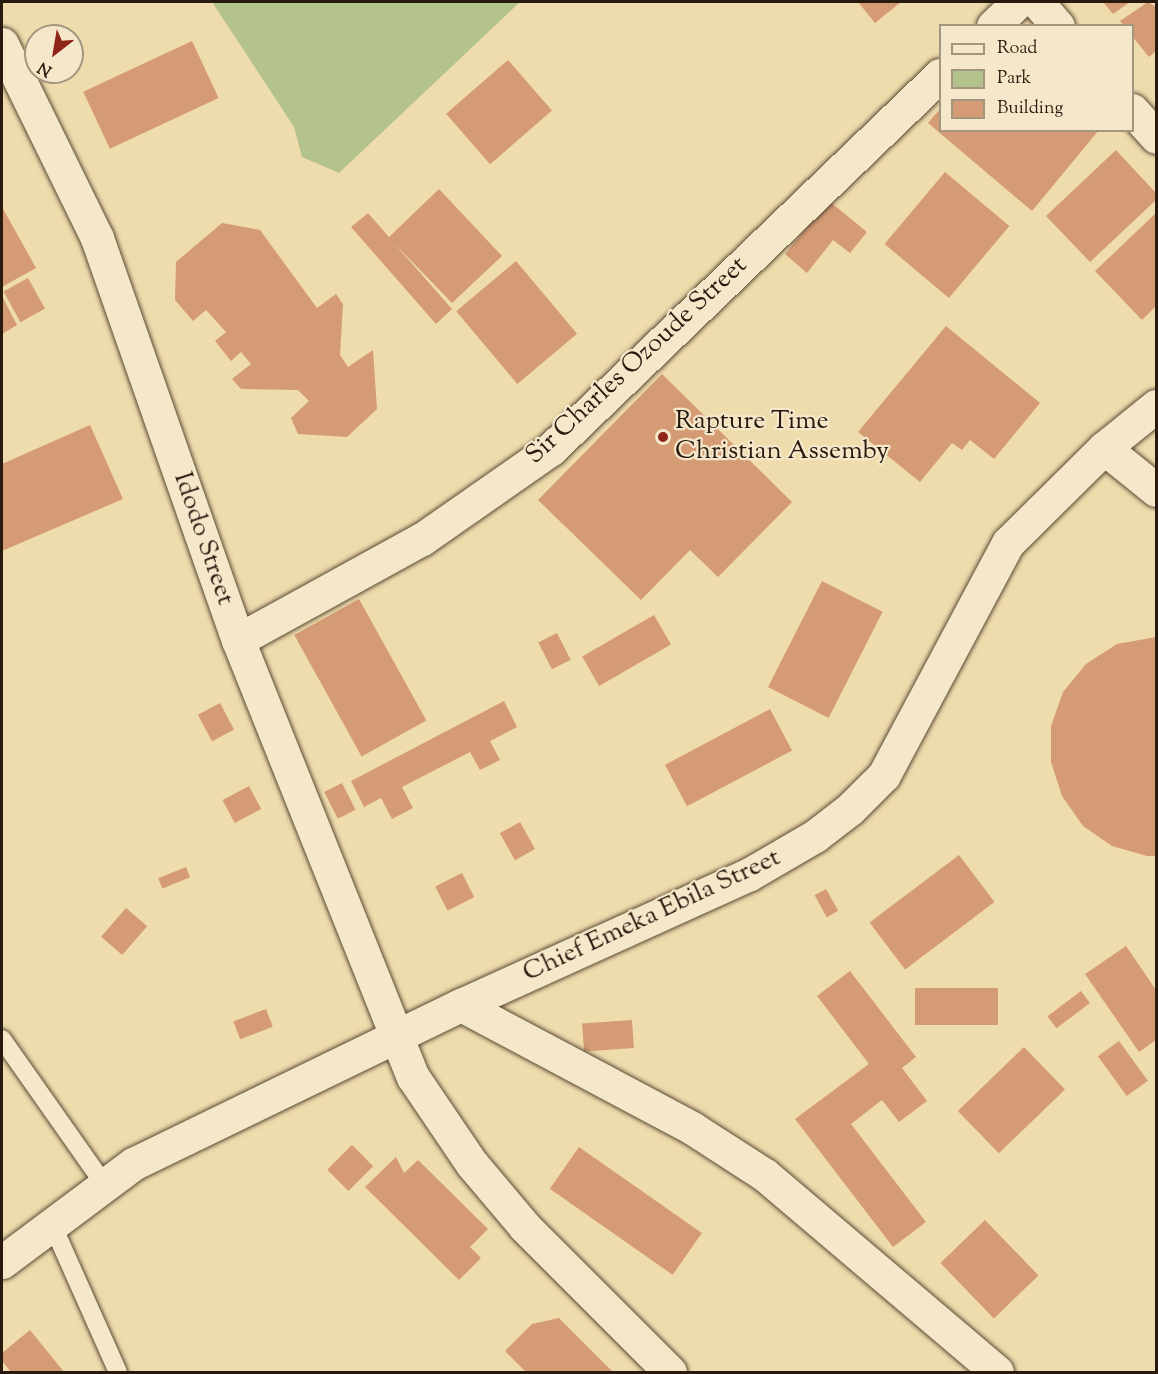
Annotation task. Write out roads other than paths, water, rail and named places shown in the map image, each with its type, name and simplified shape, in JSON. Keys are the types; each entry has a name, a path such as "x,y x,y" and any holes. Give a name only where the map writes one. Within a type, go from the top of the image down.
{"street":[{"path":"995,24 1018,2"},
{"path":"1037,2 1056,24"},
{"name":"Idodo Street","path":"2,44 97,238 238,640 399,1036 413,1077 472,1164 525,1227 670,1372"},
{"name":"Sir Charles Ozoude Street","path":"238,640 422,539 551,449 939,76"},
{"path":"1134,112 1156,137"},
{"name":"Chief Emeka Ebila Street","path":"2,1262 133,1164 461,1005 748,874 815,836 850,809 884,775 901,748 1008,543 1104,448 1156,406"},
{"path":"1104,448 1156,490"},
{"path":"461,1005 692,1128 765,1175 997,1372"}],"lane":[{"path":"2,1039 104,1184"},
{"path":"52,1224 118,1372"}],"place":[{"name":"Rapture Time Christian Assemby","path":"663,437"}]}
